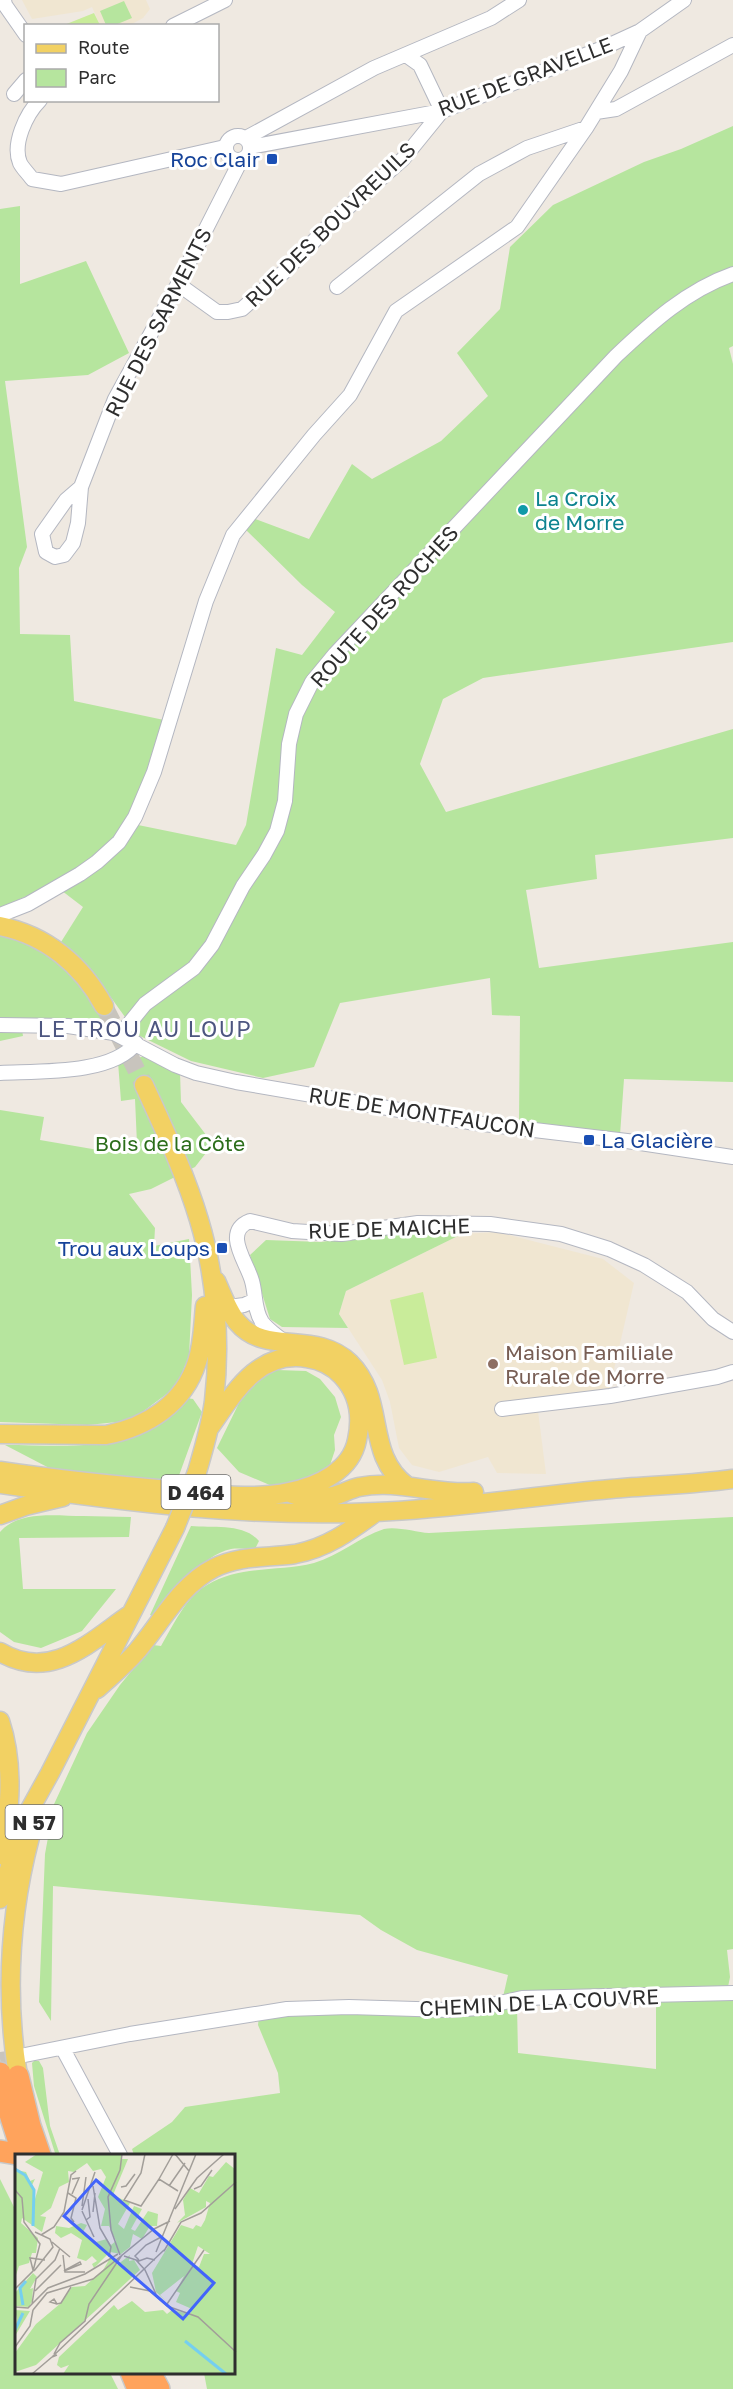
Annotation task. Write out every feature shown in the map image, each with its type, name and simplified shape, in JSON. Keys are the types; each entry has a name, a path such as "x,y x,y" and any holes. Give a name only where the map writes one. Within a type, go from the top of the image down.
{"highway":[{"name":"N 57","path":"9,2074 8,2108 23,2154"},
{"name":"N 57","path":"9,2074 40,2154"},
{"path":"0,2151 17,2154"},
{"path":"131,2374 138,2389"},
{"path":"151,2374 159,2389"}],"main road":[{"path":"0,926 26,933 65,956 88,981 104,1006"},
{"path":"144,1085 184,1175 200,1221 210,1269 216,1349 215,1388 210,1427"},
{"path":"210,1269 238,1323 255,1337 266,1341 314,1344 326,1348 349,1362 358,1372 371,1399 383,1457 395,1475 407,1485"},
{"path":"0,1434 106,1435 136,1427 159,1413 187,1386 197,1361 210,1269"},
{"path":"210,1427 241,1384 258,1368 271,1362 285,1357 299,1357 326,1364 337,1371 352,1389 356,1400 359,1422 356,1446 350,1458 323,1482 287,1493"},
{"name":"N 57","path":"0,1899 24,1820 175,1528 197,1472 210,1427"},
{"path":"348,1513 361,1507 374,1486 383,1457"},
{"name":"D 464","path":"1,1475 225,1495 259,1496 287,1493 316,1498 332,1497 358,1487 374,1486 407,1485 447,1493 536,1488 612,1489"},
{"name":"D 464","path":"1,1475 74,1494 231,1510 348,1513 733,1479"},
{"path":"0,1515 25,1506 74,1494"},
{"path":"87,1699 136,1653 189,1586 204,1574 233,1561 294,1554 318,1548 340,1538 376,1512"},
{"path":"0,1652 34,1663 68,1657 132,1613"},
{"name":"N 57","path":"0,1721 9,1753 10,1775 0,1894"},
{"name":"N 57","path":"9,2074 9,1967 12,1934 25,1856 50,1773"}],"street":[{"path":"4,0 24,32"},
{"path":"177,24 225,0"},
{"path":"248,143 374,68 492,18 519,0"},
{"name":"RUE DE GRAVELLE","path":"248,143 442,111 603,48 640,31 684,0"},
{"path":"0,915 28,904 97,862 119,842 135,817 154,772 206,601 233,535 314,435 350,395 396,311 517,227 586,128 621,71 640,31"},
{"path":"596,112 616,109 733,45"},
{"path":"603,48 617,55 621,71"},
{"path":"406,55 420,66 442,111"},
{"path":"14,94 24,82"},
{"path":"38,102 21,132 18,147 20,163 32,179 61,184 196,154 226,151"},
{"name":"RUE DES BOUVREUILS","path":"178,284 217,312 242,309 403,159 442,111"},
{"path":"337,288 478,174 527,148 586,128"},
{"path":"226,151 228,140 235,136 248,143"},
{"path":"226,151 233,159 241,160 249,154 248,143"},
{"name":"RUE DES SARMENTS","path":"81,487 66,500 42,534 46,552 55,557 64,555 73,543 78,523 81,487 115,399 178,284 241,160"},
{"name":"ROUTE DES ROCHES","path":"120,1035 145,1004 194,968 212,945 243,886 277,831 285,801 289,744 296,714 312,682 335,654 624,349 654,320 674,306 700,289 733,273"},
{"path":"26,933 22,921 28,904"},
{"name":"RUE DE MONTFAUCON","path":"0,1025 68,1026 120,1035 175,1065 196,1073 236,1082 476,1123 627,1141 733,1158"},
{"path":"0,1073 86,1068 108,1063 123,1056 136,1043"},
{"name":"RUE DE MAICHE","path":"285,1342 263,1324 257,1313 252,1282 237,1241 238,1229 250,1221 292,1231 341,1234 418,1223 490,1224 561,1234 609,1249 644,1265 687,1292 713,1319 733,1332"},
{"path":"229,1307 244,1305 255,1300"},
{"path":"502,1409 610,1395 717,1377 733,1372"},
{"name":"CHEMIN DE LA COUVRE","path":"26,2055 130,2034 275,2010 349,2007 449,2010 479,2008 522,1998 733,1993"},
{"path":"63,2049 119,2154"}],"shaded area":[{"path":"22,0 146,0 150,9 143,18 132,24 100,24 92,7 83,11 32,19"},
{"name":"Maison Familiale Rurale de Morre","path":"497,1232 603,1259 634,1283 609,1391 538,1411 546,1474 497,1473 488,1457 439,1472 412,1465 399,1448 390,1402 382,1380 339,1314 346,1291 462,1234"}],"green space":[{"path":"124,1 132,18 117,24 106,24 100,11"},
{"path":"94,13 100,24 66,24"},
{"path":"733,126 733,346 729,348 733,364 733,642 483,678 443,699 420,764 446,812 733,729 733,838 595,855 597,879 526,890 539,968 733,942 733,1082 624,1079 620,1135 519,1121 520,1016 492,1015 490,978 340,1003 314,1067 263,1078 191,1061 138,1035 94,974 61,942 83,907 53,884 0,908 0,209 20,206 20,284 86,261 129,353 88,375 5,381 27,547 19,568 20,634 70,635 74,701 164,720 138,825 236,845 246,825 276,648 302,655 335,612 302,585 246,530 253,518 309,539 352,464 372,479 441,441 488,396 457,353 500,309 510,247 553,205 644,162 681,149"},
{"path":"0,935 50,951 84,986 105,1026 20,1018 23,1036 0,1041"},
{"name":"Bois de la Côte","path":"146,1056 180,1072 181,1102 213,1144 195,1167 151,1189 129,1194 155,1228 154,1246 189,1239 192,1295 189,1356 176,1387 137,1416 117,1422 88,1425 0,1422 0,1110 44,1117 40,1140 104,1151 137,1144 135,1099 121,1101 118,1062"},
{"path":"417,1228 462,1234 346,1291 339,1314 348,1328 282,1327 270,1319 250,1255 266,1240 321,1242"},
{"path":"423,1292 437,1358 404,1365 390,1300"},
{"path":"277,1370 306,1371 320,1379 335,1397 341,1417 334,1435 335,1450 330,1465 314,1478 272,1486 239,1472 217,1448 239,1403 256,1381"},
{"path":"187,1398 193,1399 202,1412 177,1481 53,1470 5,1445 81,1445 126,1439 151,1427"},
{"path":"50,1515 131,1517 129,1537 19,1538 23,1589 116,1589 82,1631 41,1648 14,1642 0,1632 0,1532 17,1520 27,1517"},
{"path":"733,1517 733,1949 727,1950 730,1977 728,1987 733,1990 733,2389 207,2389 204,2374 236,2374 236,2154 134,2154 132,2149 172,2122 185,2107 280,2093 278,2073 258,2025 259,2016 454,2007 503,1997 508,1975 417,1950 360,1915 53,1886 51,2021 39,2002 45,1854 49,1815 87,1733 120,1685 153,1645 161,1646 186,1604 207,1585 233,1574 314,1563 384,1529 429,1533","holes":["547,2000 656,2002 656,2069 518,2053 517,2006"]},
{"path":"191,1526 237,1529 253,1535 259,1541 255,1549 231,1549 209,1559 188,1577 154,1616 150,1615"},
{"path":"39,2061 43,2068 50,2126 60,2154 55,2153 34,2086 32,2063"},
{"path":"0,2179 15,2209 15,2374 110,2374 118,2389 0,2389"}],"tunnel":[{"path":"104,1006 144,1085"},
{"path":"0,2059 23,2056"}],"place":[{"name":"Roc Clair","path":"272,159"},
{"name":"La Croix de Morre","path":"523,510"},
{"name":"La Glacière","path":"589,1140"},
{"name":"Trou aux Loups","path":"222,1248"},
{"name":"Maison Familiale Rurale de Morre","path":"493,1364"}],"district":[{"name":"LE TROU AU LOUP","path":"145,1028"}]}
